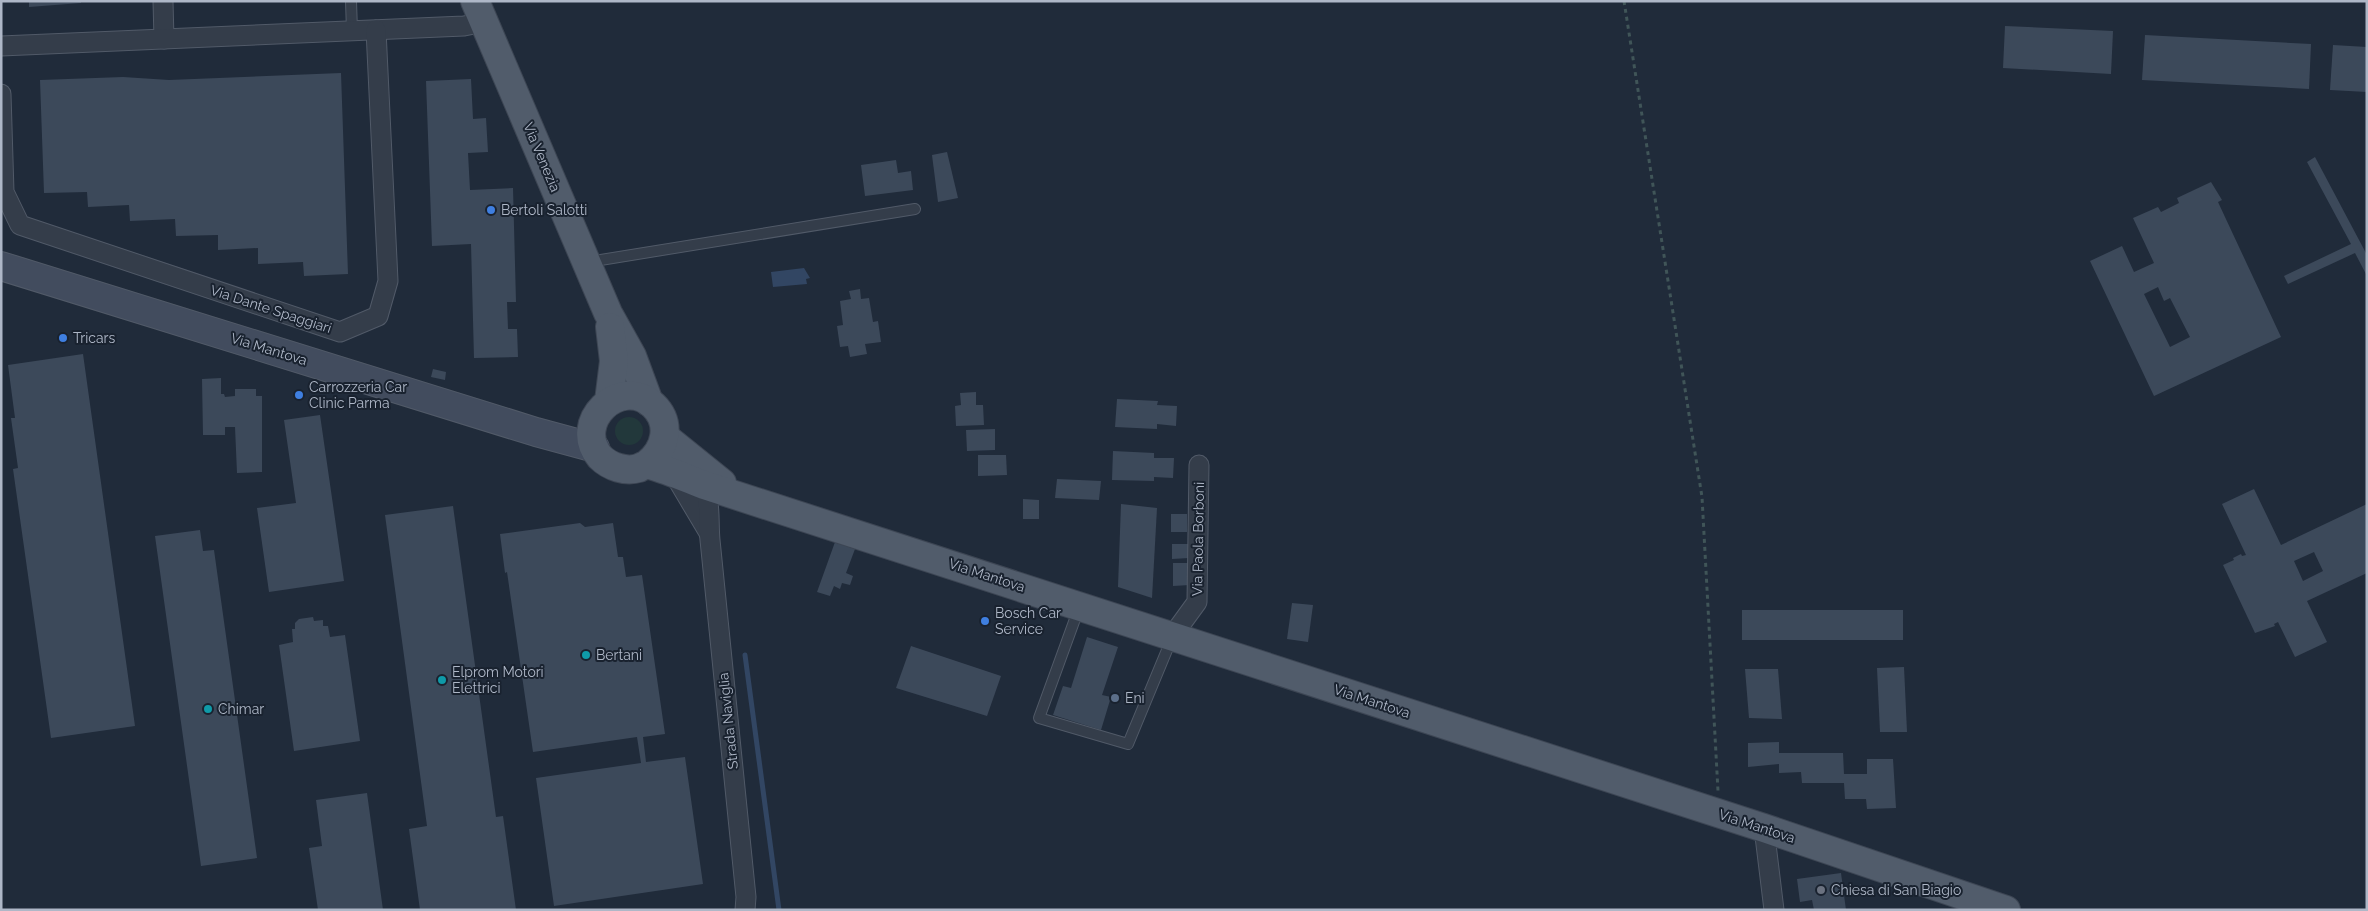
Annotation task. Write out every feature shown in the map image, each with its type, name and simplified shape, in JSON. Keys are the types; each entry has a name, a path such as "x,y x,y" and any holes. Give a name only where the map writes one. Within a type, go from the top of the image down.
{"main road":[{"name":"Via Venezia","path":"480,11 608,313 632,356 649,402"},
{"name":"Via Mantova","path":"1,266 536,432 595,448 600,457 617,468 627,470 647,464 1764,828 2006,910"},
{"name":"Via Venezia","path":"601,411 614,362 608,313"},
{"name":"Via Mantova","path":"536,432 601,411 629,396 649,402"},
{"path":"647,464 656,457 667,438 662,417 649,402"},
{"path":"595,448 591,430 601,411"},
{"name":"Via Mantova","path":"667,438 737,494"}],"street":[{"path":"163,1 164,39"},
{"path":"1,46 469,26 480,11"},
{"name":"Via Dante Spaggiari","path":"1,94 4,192 20,225 340,332 378,316 388,281 376,30"},
{"name":"Strada Naviglia","path":"667,438 704,484 709,512 746,897 745,910"},
{"name":"Via Paola Borboni","path":"1173,635 1197,602 1199,465"},
{"name":"Strada Naviglia","path":"674,474 710,533"},
{"path":"1764,828 1774,910"}],"lane":[{"path":"351,1 352,31"},
{"path":"587,262 915,209"},
{"path":"1080,605 1038,718 1128,744 1173,635"}],"path":[{"path":"1624,1 1702,497 1719,814"}],"green space":[{"path":"629,417 639,421 643,431 639,441 629,445 619,441 615,431 619,421"}],"water":[{"path":"804,268 810,278 806,279 807,284 773,287 771,272"}],"building":[{"path":"29,1 81,1 81,3 29,7"},
{"path":"2005,26 2113,31 2111,74 2003,68"},
{"path":"2145,35 2311,44 2309,89 2142,80"},
{"path":"2333,45 2367,47 2367,92 2330,90"},
{"path":"341,73 348,274 304,276 303,262 258,264 258,248 218,250 218,235 176,236 175,219 130,221 129,205 88,207 87,192 44,193 40,80 123,77 169,80"},
{"path":"471,79 473,119 486,118 488,152 468,153 470,190 513,188 516,302 507,302 508,329 517,329 518,357 474,358 471,244 432,246 426,81"},
{"path":"947,152 958,198 938,202 932,155"},
{"path":"2315,157 2367,255 2367,276 2355,253 2288,284 2284,276 2351,244 2307,162"},
{"path":"896,160 898,173 911,171 913,190 865,196 861,165"},
{"path":"2211,182 2222,200 2218,202 2281,337 2154,396 2090,261 2122,246 2134,272 2154,263 2133,218 2158,207 2161,212 2179,203 2177,198","holes":["2158,287 2164,301 2170,298 2190,337 2170,347 2144,294"]},
{"path":"860,289 861,299 869,298 873,322 878,321 881,342 865,344 867,354 850,357 848,346 840,347 837,326 843,325 840,301 851,299 849,291"},
{"path":"83,354 135,726 51,738 13,469 18,468 11,418 15,418 8,365"},
{"path":"433,369 446,372 445,380 431,377"},
{"path":"221,378 221,394 224,394 225,397 235,396 235,389 256,389 256,396 262,396 262,472 237,473 235,427 225,427 225,435 203,435 202,379"},
{"path":"976,392 976,405 983,405 984,425 956,426 955,406 961,405 960,393"},
{"path":"1117,399 1158,401 1157,405 1177,406 1176,426 1157,424 1157,429 1115,427"},
{"path":"320,415 344,581 269,592 257,508 296,503 284,420"},
{"path":"995,429 995,450 967,451 966,430"},
{"path":"1113,451 1154,453 1154,458 1174,458 1173,478 1154,477 1154,481 1112,480"},
{"path":"978,455 1006,455 1007,475 978,476"},
{"path":"1057,479 1101,481 1099,500 1055,498"},
{"path":"2254,489 2281,545 2367,504 2367,573 2307,601 2327,642 2295,657 2278,622 2274,624 2275,626 2255,633 2223,565 2241,554 2242,556 2246,555 2222,504","holes":["2314,552 2323,571 2303,581 2294,561"]},
{"path":"1023,499 1039,500 1039,519 1023,519"},
{"path":"1121,504 1157,508 1152,598 1118,587"},
{"name":"Elprom Motori Elettrici","path":"453,506 496,817 503,816 516,910 420,910 409,829 427,826 385,515"},
{"path":"1171,514 1187,514 1187,532 1171,532"},
{"path":"580,523 585,527 613,523 618,557 623,557 626,577 642,575 665,734 643,737 646,762 685,757 703,884 554,906 536,778 641,763 637,737 533,752 500,534"},
{"name":"Chimar","path":"200,530 203,551 214,550 257,858 201,866 155,536"},
{"path":"835,542 855,549 846,573 853,576 850,585 842,583 840,589 834,586 830,596 817,592"},
{"path":"1172,544 1188,544 1189,558 1172,559"},
{"path":"1173,563 1189,563 1190,585 1173,586"},
{"path":"1292,603 1313,605 1308,642 1287,639"},
{"path":"1742,610 1903,610 1903,640 1742,640"},
{"path":"313,617 314,621 323,620 323,626 328,626 330,637 345,635 360,741 294,751 279,645 293,642 292,629 295,629 295,623 299,619"},
{"path":"1087,637 1118,647 1102,695 1111,697 1101,730 1053,715 1063,686 1071,688"},
{"path":"911,646 1001,676 987,716 896,688"},
{"path":"1904,667 1907,732 1880,732 1877,668"},
{"path":"1745,669 1778,669 1782,719 1749,718"},
{"path":"1779,742 1779,753 1843,753 1844,774 1867,774 1867,759 1893,759 1896,808 1867,809 1866,799 1845,799 1844,783 1802,783 1801,772 1779,773 1779,764 1748,767 1748,743"},
{"path":"367,793 383,910 318,910 309,848 322,846 316,800"},
{"name":"Chiesa di San Biagio","path":"1841,873 1846,910 1814,910 1812,900 1800,902 1797,879"}],"waterway":[{"path":"745,655 779,910"}],"place":[{"name":"Bertoli Salotti","path":"491,210"},
{"name":"Tricars","path":"63,338"},
{"name":"Carrozzeria Car Clinic Parma","path":"299,395"},
{"name":"Bosch Car Service","path":"985,621"},
{"name":"Bertani","path":"586,655"},
{"name":"Elprom Motori Elettrici","path":"442,680"},
{"name":"Eni","path":"1115,698"},
{"name":"Chimar","path":"208,709"},
{"name":"Chiesa di San Biagio","path":"1821,890"}]}
